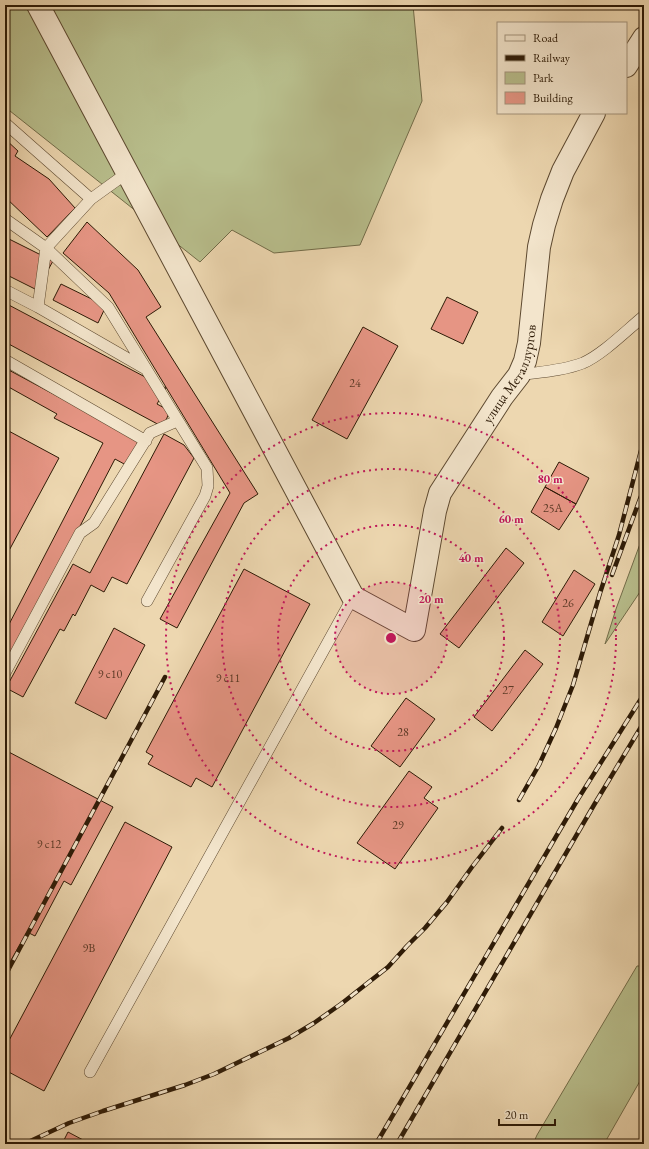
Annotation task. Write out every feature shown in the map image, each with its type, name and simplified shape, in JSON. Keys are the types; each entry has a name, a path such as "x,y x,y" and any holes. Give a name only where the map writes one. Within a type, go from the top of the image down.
{"street":[{"path":"38,5 353,597"},
{"path":"627,64 644,38"},
{"name":"улица Металлургов","path":"353,597 414,630 426,558 440,493 502,397 519,375 529,343 539,247 544,225 563,171 593,114"}],"lane":[{"path":"5,123 91,199"},
{"path":"38,307 46,248 91,199 127,173"},
{"path":"5,219 46,248 108,307 206,468 208,486 205,496 147,601"},
{"path":"5,290 38,307 146,369"},
{"path":"519,375 567,368 584,362 603,350 644,316"},
{"path":"5,360 146,441"},
{"path":"5,673 80,533 94,523 150,433 177,421"},
{"path":"90,1072 353,597"}],"green space":[{"path":"5,5 413,5 422,101 360,245 274,253 232,230 200,262 5,107"},
{"path":"644,533 644,586 605,644 616,609"},
{"path":"637,966 644,966 644,1074 604,1144 533,1144 537,1135"}],"building":[{"path":"5,139 18,151 15,156 49,179 75,208 47,237 5,197"},
{"path":"87,222 138,270 161,307 146,317 258,494 244,503 177,628 160,619 230,493 109,293 63,253"},
{"path":"5,237 53,261 37,290 5,274"},
{"path":"61,284 106,306 98,323 53,300"},
{"path":"447,297 478,312 463,344 431,329"},
{"path":"5,303 166,388 157,404 170,411 163,427 5,342"},
{"path":"363,327 398,346 347,439 312,420"},
{"path":"5,368 139,440 126,465 115,459 5,670 5,632 103,443 54,418 57,414 5,385"},
{"path":"5,429 59,458 5,558"},
{"path":"164,434 184,445 194,458 127,584 112,577 104,592 91,585 75,616 73,614 64,631 60,629 23,697 6,688 73,564 90,573"},
{"path":"559,462 589,478 576,504 545,487"},
{"path":"545,487 576,504 559,530 531,512"},
{"path":"506,548 524,563 459,648 440,634"},
{"path":"244,569 310,604 212,787 196,778 191,787 148,764 153,756 146,752"},
{"path":"574,570 595,584 563,636 542,622"},
{"path":"114,628 145,645 106,719 75,703"},
{"path":"525,650 543,664 492,731 474,717"},
{"path":"406,698 435,719 400,767 371,746"},
{"path":"5,750 113,807 71,885 64,881 35,936 27,932 10,962 5,959"},
{"path":"409,771 432,787 424,798 438,808 395,869 357,843"},
{"path":"125,822 172,847 44,1091 5,1070 5,1048"},
{"path":"68,1132 85,1141 83,1144 62,1144"}],"railway":[{"path":"519,800 539,765 573,685 619,535 644,439"},
{"path":"612,575 644,488"},
{"path":"5,976 165,677"},
{"path":"376,1144 578,799 644,694"},
{"path":"397,1144 594,805 644,722"},
{"path":"24,1144 69,1123 214,1074 289,1038 314,1023 388,967 447,902 502,828"}]}
